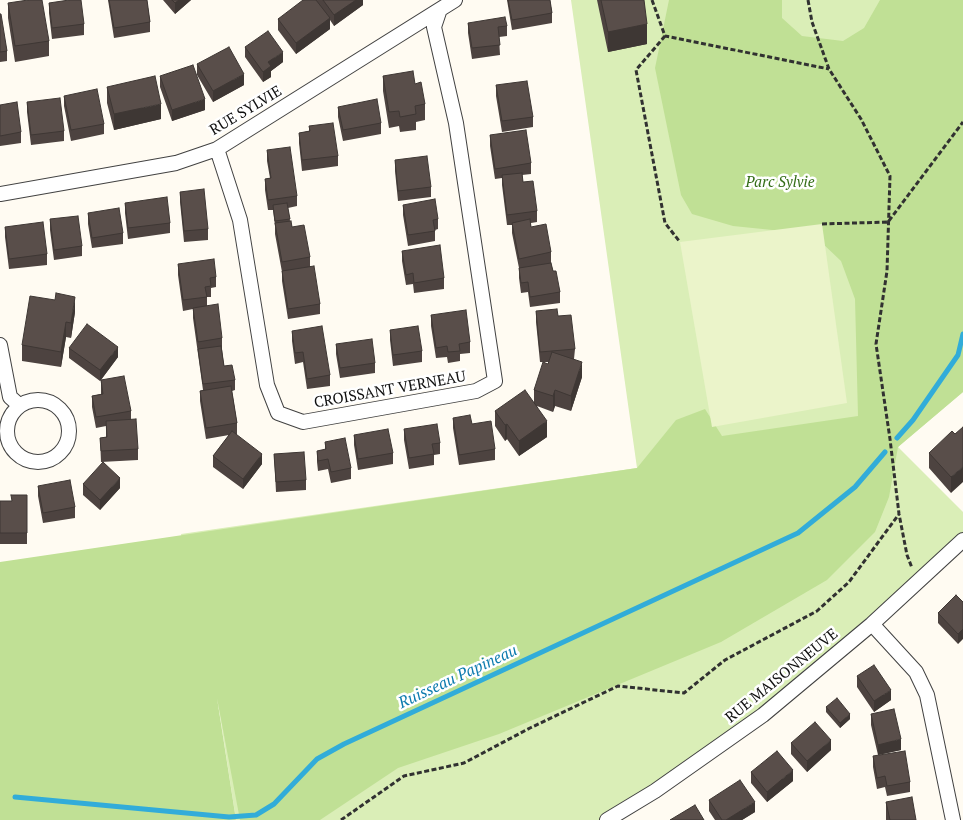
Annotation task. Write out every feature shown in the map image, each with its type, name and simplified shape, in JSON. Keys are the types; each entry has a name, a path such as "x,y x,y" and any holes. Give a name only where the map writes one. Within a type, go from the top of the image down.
{"street":[{"name":"RUE SYLVIE","path":"0,194 176,163 218,148 439,12 455,0"},
{"name":"CROISSANT VERNEAU","path":"218,148 240,220 267,384 278,413 303,422 476,391 495,381 456,124 434,27 439,12"},
{"path":"0,345 10,397 19,405"},
{"path":"39,399 59,407 66,416 69,426 69,437 65,447 58,455 50,460 40,462 26,459 13,451 8,442 7,422 11,413 19,405 28,400 39,399"},
{"name":"RUE MAISONNEUVE","path":"607,820 655,791 763,715 872,624 963,540"},
{"path":"872,624 916,672 927,695 953,820"}],"path":[{"path":"652,0 665,36"},
{"path":"808,0 812,22 829,69 861,119 890,176 887,271 876,344 899,514 907,555 918,582"},
{"path":"665,36 829,69"},
{"path":"665,36 636,70 666,223 680,242"},
{"path":"888,222 963,122"},
{"path":"822,224 888,222"},
{"path":"341,820 404,776 464,763 530,728 618,686 684,693 726,660 817,611 849,582 899,514"}],"green space":[{"name":"Parc Sylvie","path":"571,0 963,0 963,392 898,447 963,512 963,540 763,715 607,820 236,820 213,670 181,534 637,468"},
{"name":"Parc Sylvie","path":"669,0 782,0 782,18 802,36 843,41 864,28 880,0 963,0 963,392 898,447 889,497 875,532 827,580 721,642 499,734 398,768 320,820 240,820 217,698 236,820 0,820 0,562 637,468 676,420 705,409 722,436 858,416 855,299 841,261 820,241 792,232 733,226 692,214 681,195 655,68"},
{"path":"822,224 847,403 712,427 680,242"}],"building":[{"path":"42,0 49,41 15,46 8,3"},
{"path":"81,0 84,24 52,28 49,3"},
{"path":"109,0 147,0 150,22 114,28"},
{"path":"303,0 316,0 330,18 296,43 278,19"},
{"path":"323,0 356,0 334,15"},
{"path":"508,0 550,0 552,13 512,20"},
{"path":"601,0 644,0 647,24 608,32"},
{"path":"0,14 7,51 0,52"},
{"path":"505,17 507,26 498,27 500,45 472,48 468,23"},
{"path":"268,31 283,52 268,62 271,66 263,72 245,47"},
{"path":"229,47 244,74 213,91 197,64"},
{"path":"193,65 205,99 172,110 160,76"},
{"path":"413,71 415,84 421,82 425,104 415,106 416,114 400,117 399,111 389,112 383,76"},
{"path":"155,76 161,104 114,114 107,87"},
{"path":"527,81 533,117 502,121 496,85"},
{"path":"97,89 104,124 71,130 64,96"},
{"path":"60,98 64,131 31,135 27,102"},
{"path":"377,99 381,123 343,130 338,107"},
{"path":"17,102 21,132 0,136 0,105"},
{"path":"333,123 338,156 302,160 299,133 310,131 309,126"},
{"path":"526,130 531,163 495,169 490,135"},
{"path":"290,147 297,196 268,200 265,179 271,178 267,150"},
{"path":"427,156 431,187 398,191 395,160"},
{"path":"522,173 523,182 533,181 537,211 507,215 502,175"},
{"path":"204,189 208,229 184,231 180,192"},
{"path":"167,197 170,223 128,228 125,203"},
{"path":"435,199 438,219 433,220 435,231 408,235 403,205"},
{"path":"287,203 290,219 275,221 273,205"},
{"path":"119,208 123,233 92,238 88,213"},
{"path":"78,216 82,246 54,250 50,219"},
{"path":"530,219 531,227 546,224 551,252 519,259 512,223"},
{"path":"291,221 292,227 304,225 310,257 282,262 275,223"},
{"path":"43,222 47,254 9,259 5,227"},
{"path":"440,245 444,278 414,283 413,273 406,275 402,251"},
{"path":"214,259 216,277 210,278 211,286 205,287 207,297 183,300 178,264"},
{"path":"551,263 553,271 556,271 560,292 530,297 528,282 521,283 519,268"},
{"path":"314,266 320,304 288,309 282,271"},
{"path":"56,293 75,297 71,323 66,322 61,352 22,345 30,296 55,300"},
{"path":"218,304 222,338 198,342 193,308"},
{"path":"557,309 558,316 571,315 575,349 540,352 536,311"},
{"path":"466,310 470,342 459,344 460,351 448,352 447,346 436,348 431,315"},
{"path":"87,324 118,347 100,370 69,348"},
{"path":"322,326 330,375 307,379 303,352 295,353 292,331"},
{"path":"418,326 422,351 393,355 390,330"},
{"path":"372,339 375,363 340,368 336,344"},
{"path":"221,346 224,366 232,365 235,380 203,384 198,349"},
{"path":"552,352 582,362 571,396 555,390 553,396 534,390 543,362 548,364"},
{"path":"124,376 131,411 96,417 92,396 103,394 101,380"},
{"path":"231,386 237,423 206,428 200,391"},
{"path":"525,390 547,421 519,441 495,411"},
{"path":"470,415 472,424 491,421 495,449 459,455 453,418"},
{"path":"136,419 138,449 101,451 100,438 107,437 106,421"},
{"path":"437,424 440,443 432,444 434,454 409,458 404,429"},
{"path":"963,427 963,467 951,477 929,453 952,431 955,434"},
{"path":"388,429 393,453 358,459 354,435"},
{"path":"232,431 262,454 243,479 213,456"},
{"path":"345,438 351,468 331,472 328,459 318,461 317,451 326,449 325,442"},
{"path":"304,452 306,480 276,482 274,454"},
{"path":"103,462 120,478 100,500 83,484"},
{"path":"70,480 75,507 43,513 38,486"},
{"path":"11,495 27,495 27,533 0,533 0,501 12,501"},
{"path":"956,595 963,602 963,629 958,634 938,613"},
{"path":"874,665 891,690 874,701 857,676"},
{"path":"837,698 850,714 840,723 826,707"},
{"path":"894,709 901,739 878,745 871,714"},
{"path":"815,722 831,740 807,761 791,743"},
{"path":"777,751 793,770 767,792 751,772"},
{"path":"905,751 910,782 887,786 885,776 877,778 873,756"},
{"path":"740,780 755,802 726,820 722,820 709,800"},
{"path":"912,797 916,820 890,820 886,802"},
{"path":"695,805 704,820 670,820"}],"waterway":[{"name":"Ruisseau Papineau","path":"897,438 913,420 958,355 963,334"},
{"name":"Ruisseau Papineau","path":"15,797 229,817 256,815 274,804 317,759 344,744 798,533 855,487 885,452"}]}
